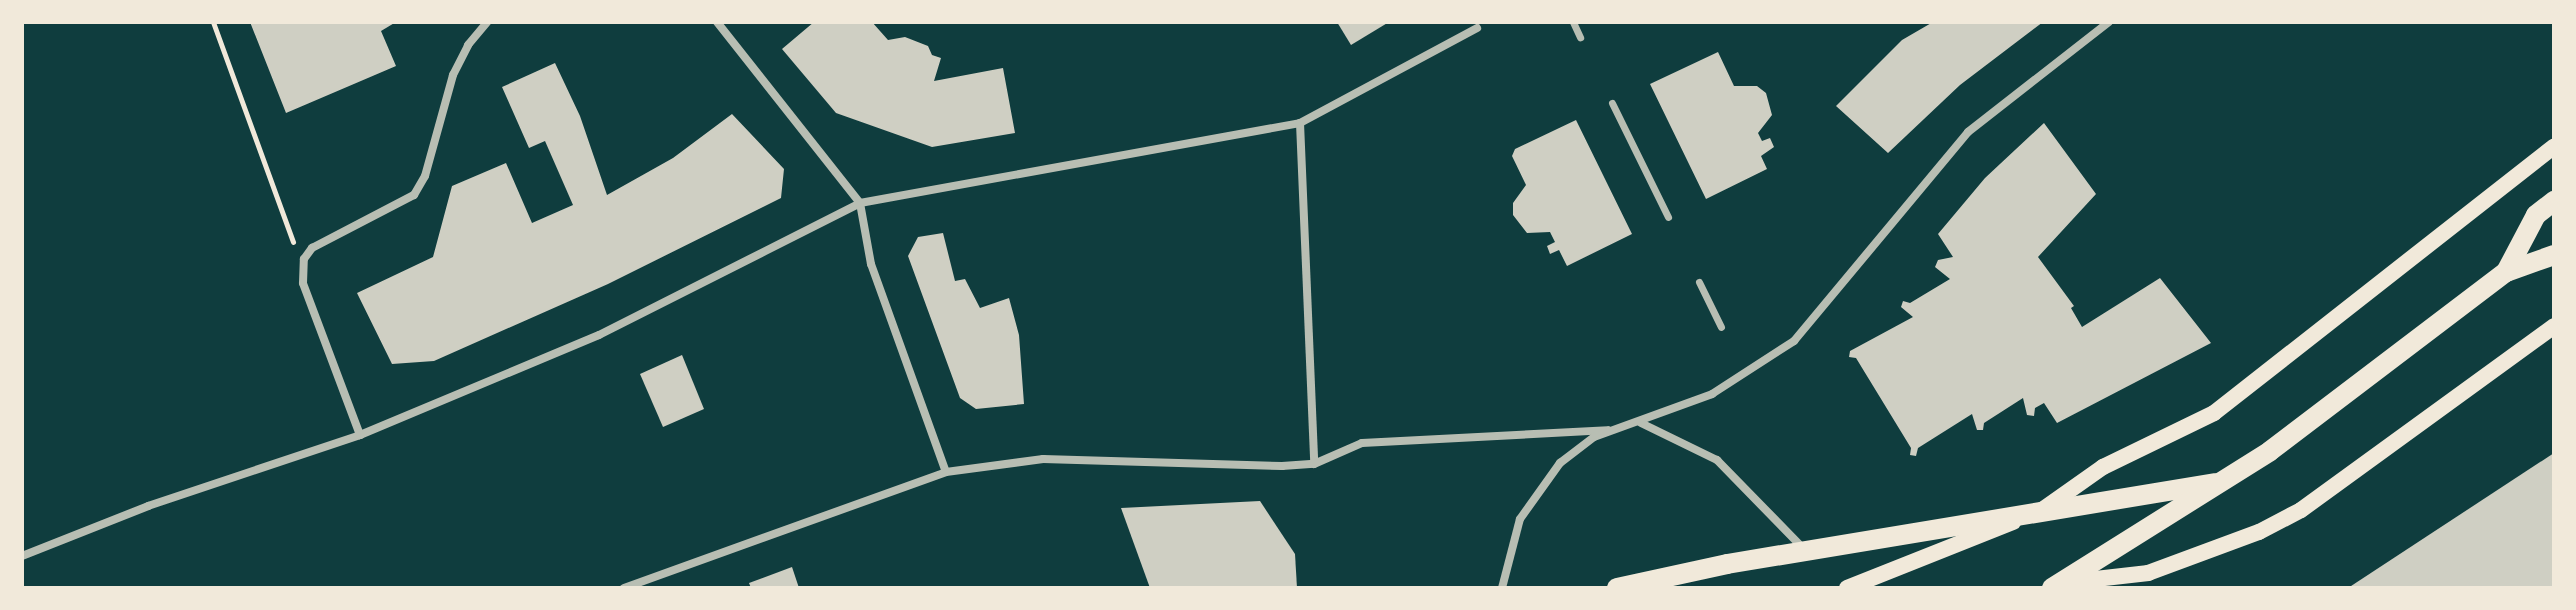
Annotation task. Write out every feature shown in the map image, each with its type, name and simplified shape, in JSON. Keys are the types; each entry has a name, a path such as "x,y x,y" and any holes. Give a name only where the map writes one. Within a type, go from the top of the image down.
{"main road":[{"path":"1847,588 2038,512 2103,467 2214,413 2554,146"},
{"path":"2506,272 2536,215 2554,201"},
{"path":"2060,585 2304,427 2506,272 2554,255"},
{"path":"2060,585 2148,573 2259,532 2301,510 2554,326"},
{"path":"1617,588 1805,551 2215,483"}],"street":[{"path":"360,435 303,283 304,259 312,248 414,195 425,176 453,75 468,45 487,22"},
{"path":"717,22 860,203 871,264 946,472"},
{"path":"1573,22 1580,37"},
{"path":"624,588 717,551 946,472 1043,459 1314,464 1362,443 1608,430 1640,422 1712,394 1794,341 1968,132 2109,22"},
{"path":"22,556 148,506 360,435 599,335 860,203 1300,123 1477,28"},
{"path":"1612,103 1668,217"},
{"path":"1300,123 1314,464"},
{"path":"1699,282 1721,327"},
{"path":"1640,422 1717,460 1805,551"},
{"path":"1502,588 1513,537 1537,490 1575,450 1608,430"}],"path":[{"path":"213,22 292,240 304,259"}],"building":[{"path":"250,22 396,22 381,31 396,66 286,113"},
{"path":"814,22 872,22 888,40 905,37 928,46 932,55 941,58 934,81 1003,68 1015,133 932,147 836,113 782,49"},
{"path":"1337,22 1389,22 1351,45"},
{"path":"1933,22 2043,22 1960,85 1888,153 1836,106 1902,40"},
{"path":"1718,52 1734,86 1757,86 1766,93 1772,115 1758,133 1762,141 1770,138 1774,147 1761,156 1767,169 1706,199 1650,84"},
{"path":"555,63 580,116 607,195 673,158 732,114 784,169 781,198 608,284 434,361 392,364 357,293 433,257 452,186 506,163 532,223 573,205 545,141 529,148 502,87"},
{"path":"1576,120 1632,234 1567,266 1559,250 1550,254 1547,246 1555,242 1550,232 1527,233 1513,215 1513,203 1526,185 1512,156 1515,149"},
{"path":"2044,123 2096,194 2038,257 2074,306 2071,308 2082,327 2160,278 2211,343 2057,423 2044,403 2035,408 2034,416 2027,415 2023,398 1984,423 1983,430 1977,430 1972,414 1918,448 1916,456 1910,455 1911,448 1856,358 1849,357 1850,351 1913,317 1901,307 1903,301 1910,303 1950,279 1935,267 1938,260 1953,257 1938,234 1985,178"},
{"path":"943,233 955,281 965,279 980,308 1009,298 1019,335 1024,404 976,409 960,398 908,256 918,237"},
{"path":"682,355 704,409 663,427 640,374"},
{"path":"2554,453 2554,588 2348,588 2441,527"},
{"path":"1260,501 1295,554 1297,588 1150,588 1121,508"},
{"path":"792,567 799,588 751,588 749,583"}]}
